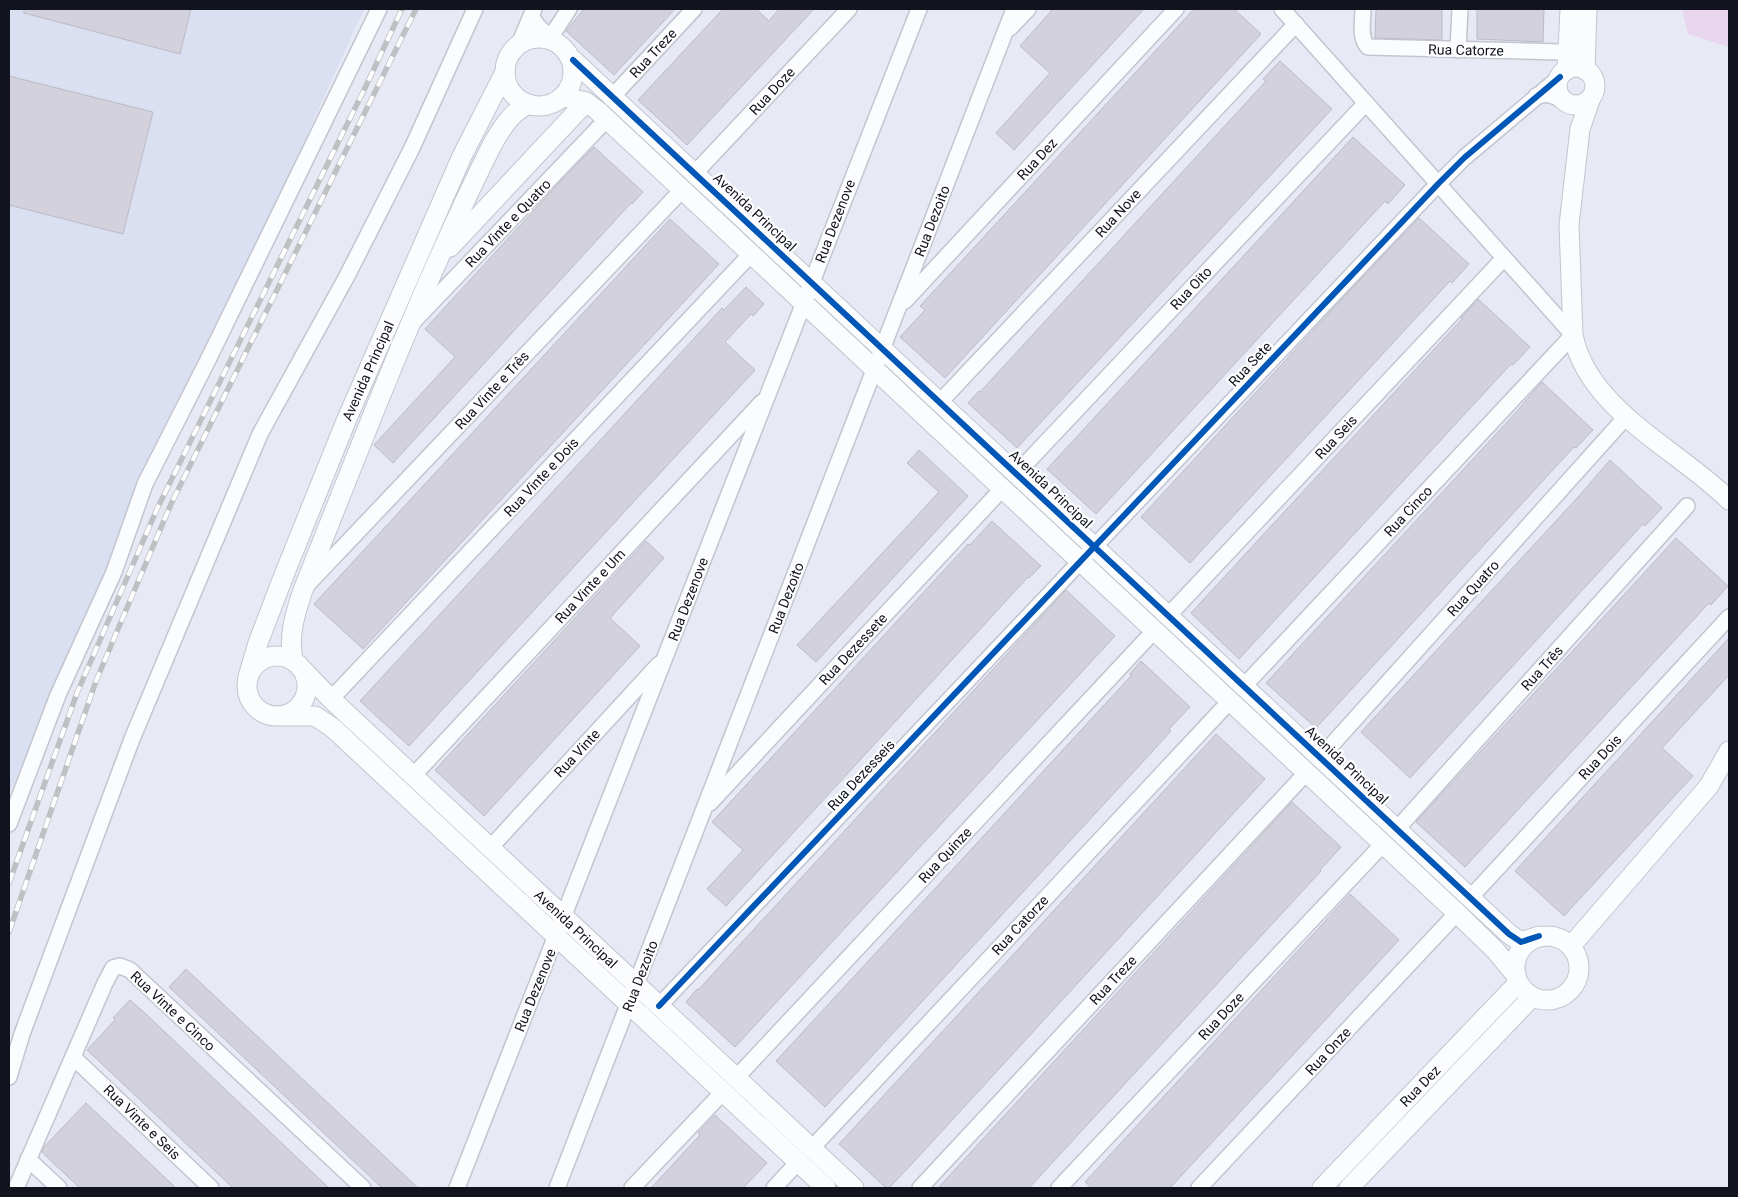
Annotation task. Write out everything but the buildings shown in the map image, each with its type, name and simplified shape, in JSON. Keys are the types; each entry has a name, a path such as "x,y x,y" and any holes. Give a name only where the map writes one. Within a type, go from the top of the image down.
{"street":[{"path":"9,824 58,695 114,572 145,484 208,360 379,9"},
{"path":"9,1077 22,1034 132,739 260,434 347,276 412,148 476,9"},
{"path":"550,38 569,9"},
{"name":"Rua Treze","path":"612,96 694,9"},
{"name":"Rua Doze","path":"695,173 849,9"},
{"name":"Rua Dezenove","path":"457,1188 919,9"},
{"name":"Rua Dezoito","path":"557,1188 1014,9"},
{"path":"1005,34 1028,9"},
{"name":"Rua Dez","path":"898,308 1176,9"},
{"path":"1282,9 1573,335"},
{"name":"Rua Catorze","path":"1363,9 1362,36 1364,43 1372,48 1560,52"},
{"path":"1458,50 1460,9"},
{"path":"1570,9 1571,72"},
{"path":"1580,128 1578,121 1557,89 1557,83 1571,72 1587,9"},
{"path":"533,12 537,25 550,38"},
{"path":"520,42 533,12"},
{"name":"Rua Nove","path":"940,402 1296,24"},
{"path":"520,42 539,36 550,38"},
{"name":"Avenida Principal","path":"550,38 1516,939 1521,942 1548,935 1557,937 1571,946"},
{"name":"Avenida Principal","path":"520,42 510,52 505,72 462,156 346,421 258,643 248,677 248,694 251,702 264,714 273,716 315,716 333,728 723,1092 805,1155 854,1188"},
{"path":"505,72 506,80 514,95 520,100 538,106 548,105 564,97 570,89 574,80 573,60"},
{"path":"1571,72 1593,77 1595,83 1595,90 1580,128 1569,225 1573,335 1578,354 1588,373 1626,418 1690,465 1729,500"},
{"name":"Rua Sete","path":"1080,562 1464,158 1536,96 1571,72"},
{"path":"1536,96 1548,94 1579,105 1590,100"},
{"path":"564,97 586,102 607,119 1457,913 1495,950 1525,991 1532,997 1543,1000 1554,999 1565,995 1573,988 1578,978 1579,967 1577,956 1571,946 1709,786 1729,751"},
{"path":"438,259 586,102"},
{"name":"Rua Oito","path":"1016,474 1366,102"},
{"name":"Avenida Principal","path":"282,716 292,713 300,706 305,698 308,687 306,677 297,664 290,641 291,629 303,590 409,327 438,259 500,130 521,107 529,104"},
{"name":"Rua Vinte e Quatro","path":"409,327 607,119"},
{"name":"Rua Vinte e Três","path":"303,590 682,190"},
{"name":"Rua Vinte e Dois","path":"331,699 751,254"},
{"name":"Rua Seis","path":"1168,616 1504,258"},
{"name":"Rua Cinco","path":"1244,686 1573,335"},
{"name":"Rua Vinte e Um","path":"413,776 767,396"},
{"name":"Rua Quatro","path":"1320,758 1626,418"},
{"name":"Rua Dezessete","path":"704,809 1002,489"},
{"name":"Rua Três","path":"1397,829 1687,506"},
{"name":"Rua Dezesseis","path":"659,1006 1080,562"},
{"name":"Rua Dois","path":"1470,898 1729,617"},
{"name":"Rua Quinze","path":"736,1078 1154,631"},
{"path":"248,677 252,668 266,658 284,657 297,664"},
{"name":"Rua Vinte","path":"490,848 665,658"},
{"name":"Avenida Principal","path":"297,664 331,699 736,1078 805,1155 826,1188"},
{"name":"Rua Catorze","path":"774,1188 1230,701"},
{"name":"Rua Treze","path":"920,1188 1306,773"},
{"name":"Rua Doze","path":"1059,1188 1383,844"},
{"name":"Rua Onze","path":"1199,1188 1457,913"},
{"path":"1517,978 1515,964 1517,954 1530,940 1539,936"},
{"name":"Rua Vinte e Cinco","path":"16,1188 110,972 115,967 120,966 134,975 363,1188"},
{"name":"Rua Dez","path":"1322,1188 1517,978"},
{"path":"1349,1188 1532,997"},
{"name":"Rua Vinte e Seis","path":"73,1056 211,1188"},
{"path":"632,1188 723,1092"},
{"path":"28,1159 59,1188"}],"shaded area":[{"path":"9,9 364,9 9,794"},
{"path":"1682,9 1729,9 1729,47 1688,34"}],"railway":[{"path":"9,883 77,693 157,509 365,88 402,9"},
{"path":"9,932 96,681 171,504 416,9"}],"cycle path":[{"path":"573,60 1509,934 1521,942 1539,936"},
{"path":"659,1006 1438,184 1464,158 1560,77"}]}
